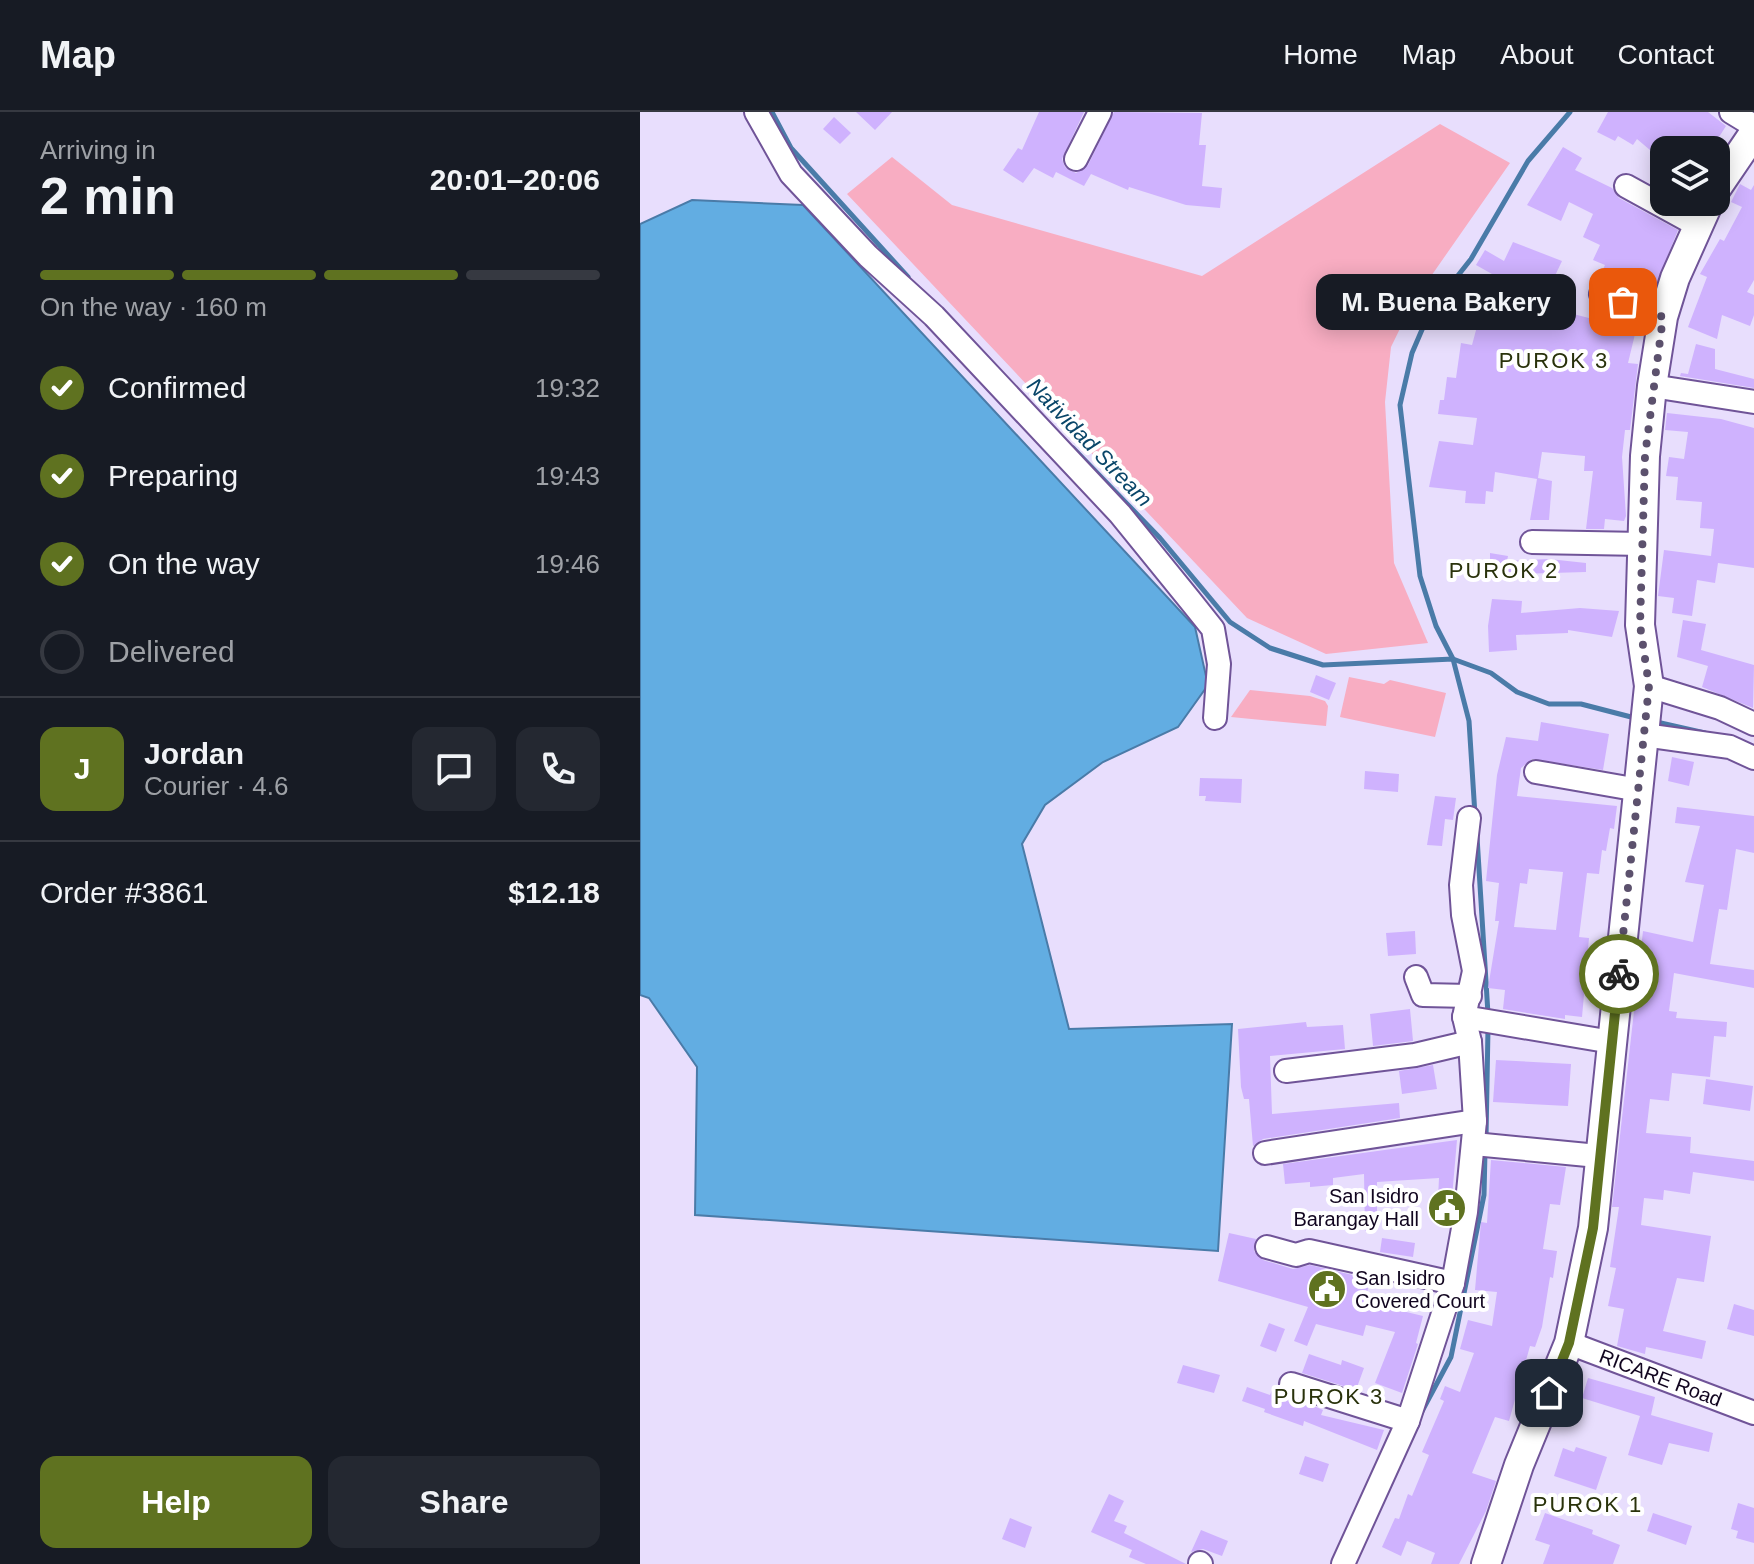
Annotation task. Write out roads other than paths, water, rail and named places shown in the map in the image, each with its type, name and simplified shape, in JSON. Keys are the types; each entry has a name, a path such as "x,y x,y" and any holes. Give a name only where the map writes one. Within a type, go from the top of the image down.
{"main road":[{"path":"1730,168 1754,133"},
{"path":"1486,1564 1519,1465 1569,1343 1593,1228 1598,1156 1649,686 1640,625 1652,386 1663,317 1702,216"}],"street":[{"path":"756,112 791,174 868,256 934,316 1109,502 1213,629 1219,664 1215,718"},
{"path":"1076,159 1100,112"},
{"path":"1731,112 1754,126"},
{"path":"1626,186 1650,195"},
{"path":"1601,294 1663,317"},
{"path":"1652,386 1754,402"},
{"path":"1532,542 1643,544"},
{"path":"1649,686 1720,708 1754,724"},
{"path":"1645,727 1730,747 1754,758"},
{"path":"1536,772 1639,790"},
{"path":"1343,1564 1408,1421 1474,1215 1483,1146 1475,1121 1470,1042 1477,1013 1461,885 1469,818"},
{"path":"1416,977 1423,995 1477,1013 1612,1042"},
{"path":"1286,1071 1415,1055 1470,1042"},
{"path":"1265,1153 1475,1121"},
{"path":"1483,1146 1598,1156"},
{"path":"1267,1247 1296,1255 1309,1251 1453,1283"},
{"name":"RICARE Road","path":"1569,1343 1754,1413"},
{"path":"1291,1384 1408,1421"}],"water":[{"path":"692,200 803,205 1195,627 1208,685 1178,727 1103,762 1045,805 1022,844 1069,1029 1232,1024 1218,1251 695,1215 697,1067 649,998 640,995 640,224"}],"waterway":[{"name":"Natividad Stream","path":"772,112 791,148 908,277"},
{"path":"1475,815 1469,721 1453,659 1436,626 1420,576 1400,405 1412,353 1430,311 1471,259 1528,161 1570,112"},
{"name":"Natividad Stream","path":"1073,448 1160,538 1230,622 1270,648 1323,665 1453,659 1491,673 1517,692 1549,704 1581,704 1635,718"},
{"path":"1652,721 1705,733"},
{"path":"1477,837 1488,1014"},
{"path":"1486,1138 1488,1028"},
{"path":"1420,1415 1451,1357 1484,1195 1485,1152"}],"place":[{"name":"M. Buena Bakery","path":"1623,302"},
{"name":"San Isidro Barangay Hall","path":"1447,1208"},
{"name":"San Isidro Covered Court","path":"1327,1289"}],"district":[{"name":"PUROK 3","path":"1554,360"},
{"name":"PUROK 2","path":"1504,570"},
{"name":"PUROK 3","path":"1329,1396"},
{"name":"PUROK 1","path":"1588,1504"}]}
